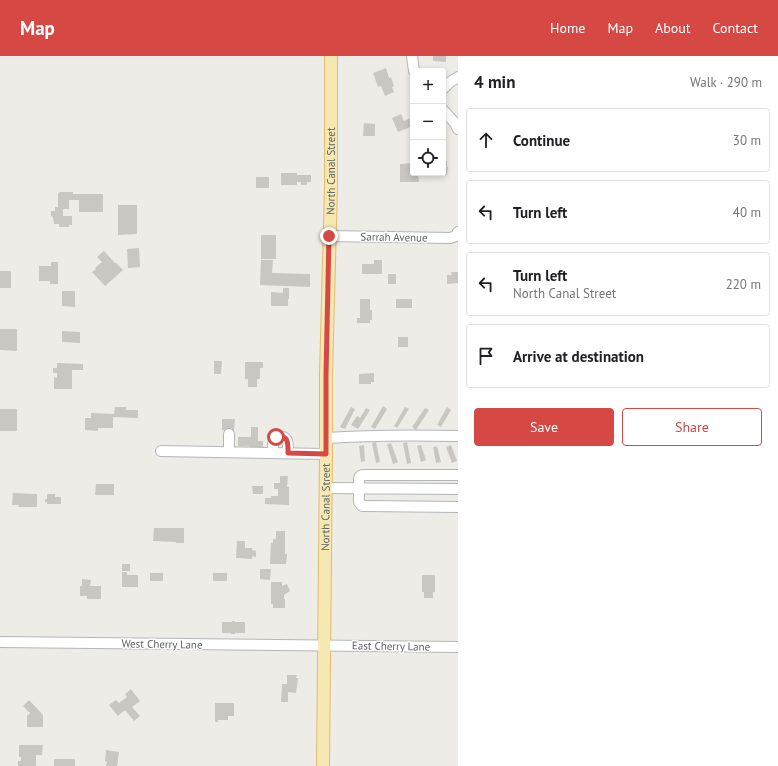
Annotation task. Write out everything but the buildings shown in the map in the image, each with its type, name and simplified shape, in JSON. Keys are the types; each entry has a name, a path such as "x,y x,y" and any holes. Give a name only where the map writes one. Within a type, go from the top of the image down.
{"main road":[{"name":"North Canal Street","path":"323,766 326,375 331,56"}],"street":[{"path":"412,56 414,68"},
{"path":"446,86 458,77"},
{"path":"446,113 455,123 458,129"},
{"name":"Sarrah Avenue","path":"329,236 450,238 456,236 458,233"},
{"path":"229,434 229,452"},
{"path":"326,438 396,435 458,436"},
{"path":"273,453 274,439 280,436 287,440 288,453"},
{"path":"162,451 326,454"},
{"path":"458,475 362,474 359,479 359,502 362,506 458,507"},
{"path":"326,488 458,489"},
{"name":"West Cherry Lane","path":"0,642 325,645"},
{"name":"East Cherry Lane","path":"325,645 458,647"}],"route":[{"path":"276,437 284,437 287,440 288,453 326,454 329,236"}]}
